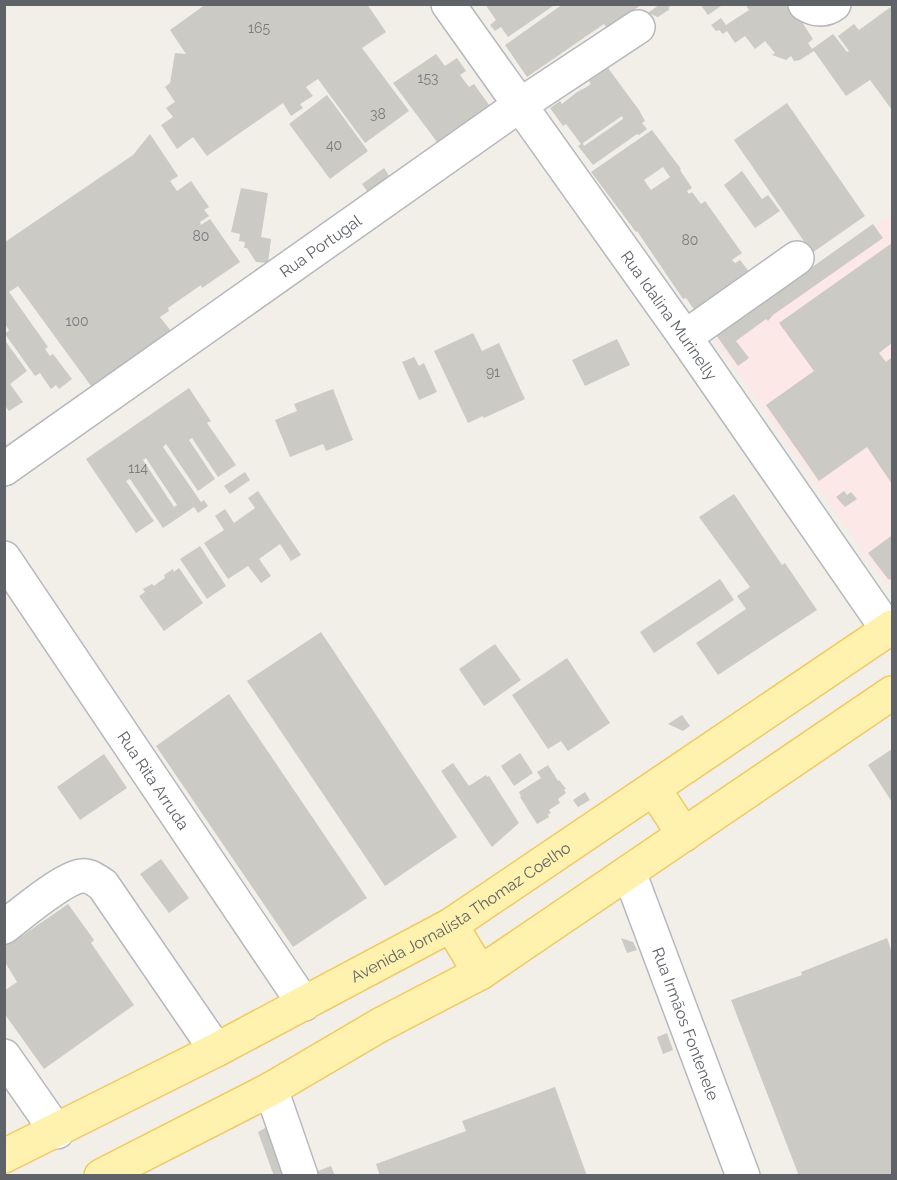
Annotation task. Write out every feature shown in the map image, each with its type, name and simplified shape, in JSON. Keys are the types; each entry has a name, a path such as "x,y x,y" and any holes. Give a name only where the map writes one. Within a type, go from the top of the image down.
{"main road":[{"name":"Avenida Jornalista Thomaz Coelho","path":"4,1156 57,1132 216,1050 451,925 890,628"},
{"path":"101,1176 271,1089 380,1025 480,974 892,693"},
{"path":"654,789 684,835"},
{"path":"451,925 480,974"}],"street":[{"name":"Rua Idalina Murinelly","path":"448,4 890,628"},
{"name":"Rua Portugal","path":"4,469 520,105 638,27"},
{"path":"685,337 797,258"},
{"name":"Rua Rita Arruda","path":"4,558 304,1004"},
{"name":"Rua Irmãos Fontenele","path":"629,872 743,1176"},
{"path":"4,927 66,882 81,876 92,877 103,885 216,1050"},
{"path":"4,1056 57,1132"},
{"path":"271,1089 302,1176"}],"shaded area":[{"path":"892,214 892,586 887,585 715,340"}],"building":[{"path":"206,4 367,4 386,32 362,48 409,111 365,143 318,79 306,87 313,96 300,104 303,108 291,116 283,103 207,156 193,137 177,149 161,125 173,117 166,108 175,102 165,87 170,83 175,53 186,54 170,30"},
{"path":"485,4 556,4 508,37 501,27 495,31 490,25 496,20"},
{"path":"563,4 642,4 608,30 604,24 527,77 505,45"},
{"path":"660,4 673,4 668,8 670,9 658,17 648,13"},
{"path":"700,4 724,4 708,15"},
{"path":"745,4 785,4 787,7 790,4 813,39 808,43 812,49 833,34 847,52 849,51 838,36 854,24 859,30 892,6 892,110 870,80 846,96 814,51 800,60 794,61 791,56 786,60 772,55 775,53 765,41 755,49 745,36 735,43 727,31 723,34 711,25 721,18 726,25 749,10"},
{"path":"436,54 445,66 457,58 466,71 460,75 469,87 474,84 492,109 440,146 393,83"},
{"path":"608,68 639,110 645,121 642,123 647,129 593,165 578,146 581,144 566,124 563,126 550,108 560,101 562,104 591,84 589,81","holes":["622,116 623,119 584,146 583,143"]},
{"path":"327,95 368,151 330,179 289,124"},
{"path":"787,103 865,216 812,253 734,140"},
{"path":"652,130 692,188 687,191 689,194 692,192 701,204 705,201 742,253 732,260 735,263 740,260 750,273 695,311 686,298 683,299 637,231 591,172","holes":["663,167 670,177 651,190 644,180"]},
{"path":"150,134 178,176 170,181 177,191 191,181 209,207 204,210 209,216 200,222 201,225 210,219 240,262 168,308 169,311 160,317 171,331 91,386 18,286 9,292 48,347 45,349 50,356 53,354 72,379 59,389 56,385 51,389 40,373 35,376 5,334 9,330 5,324 5,242 133,155"},
{"path":"384,168 391,179 369,194 362,184"},
{"path":"742,171 762,199 768,195 780,211 755,228 724,185"},
{"path":"241,188 268,193 261,237 271,239 268,263 256,262 247,248 244,248 245,242 239,241 240,234 231,232"},
{"path":"873,224 883,238 773,315 768,321 766,319 736,341 749,358 738,366 716,335"},
{"path":"892,243 892,343 879,353 886,362 892,357 892,484 867,447 819,481 766,405 814,371 779,323"},
{"path":"473,333 482,351 499,343 525,399 468,423 434,351"},
{"path":"4,339 27,371 10,384 23,402 9,411 4,404"},
{"path":"617,339 630,365 585,386 572,360"},
{"path":"414,357 419,366 424,363 437,392 419,400 402,362"},
{"path":"189,388 211,421 207,423 236,465 218,477 192,438 189,440 215,479 198,491 166,444 163,447 201,502 204,500 208,506 198,513 194,507 163,528 130,479 126,481 154,521 136,533 86,459","holes":["146,458 177,505 174,507 143,460"]},
{"path":"333,389 353,440 326,451 323,444 290,457 275,420 297,411 294,404"},
{"path":"245,472 250,480 230,494 224,486"},
{"path":"258,491 301,555 291,561 280,544 259,559 271,576 261,583 248,566 228,579 204,543 224,530 215,516 225,509 234,523 255,508 248,498"},
{"path":"844,491 847,495 851,492 857,499 845,507 836,497"},
{"path":"734,494 782,565 785,563 817,610 718,675 696,643 746,609 737,596 750,587 699,517"},
{"path":"891,536 892,580 888,579 868,553"},
{"path":"200,546 226,586 207,599 180,559"},
{"path":"179,568 203,603 164,631 139,596 145,592 143,589 152,584 154,586 165,578 164,575"},
{"path":"720,579 734,600 654,653 640,632"},
{"path":"321,632 457,837 385,886 247,681"},
{"path":"495,644 521,680 484,706 459,669"},
{"path":"567,658 610,723 568,751 561,741 548,749 512,695"},
{"path":"229,694 367,898 293,947 156,746"},
{"path":"682,715 690,726 683,731 668,724"},
{"path":"892,749 892,802 868,765"},
{"path":"520,753 533,773 514,786 501,766"},
{"path":"104,754 127,788 80,820 57,787"},
{"path":"453,763 469,786 486,775 489,776 519,823 492,847 441,771"},
{"path":"548,765 566,789 564,790 566,793 558,799 560,803 549,810 551,813 548,814 549,817 537,824 519,792 541,778 537,772"},
{"path":"585,792 590,800 578,807 573,800"},
{"path":"161,859 189,898 169,913 140,874"},
{"path":"68,904 94,940 91,943 134,1005 44,1069 4,1013 4,991 17,982 5,962 5,917 19,938"},
{"path":"621,938 633,942 637,950 627,953"},
{"path":"887,938 892,953 892,1176 799,1176 731,1000 802,975 801,972"},
{"path":"667,1033 673,1050 663,1054 657,1037"},
{"path":"555,1087 587,1176 380,1176 376,1164 466,1131 462,1121"},
{"path":"276,1122 297,1176 274,1176 258,1132"},
{"path":"331,1166 335,1176 307,1176 307,1175"}]}
